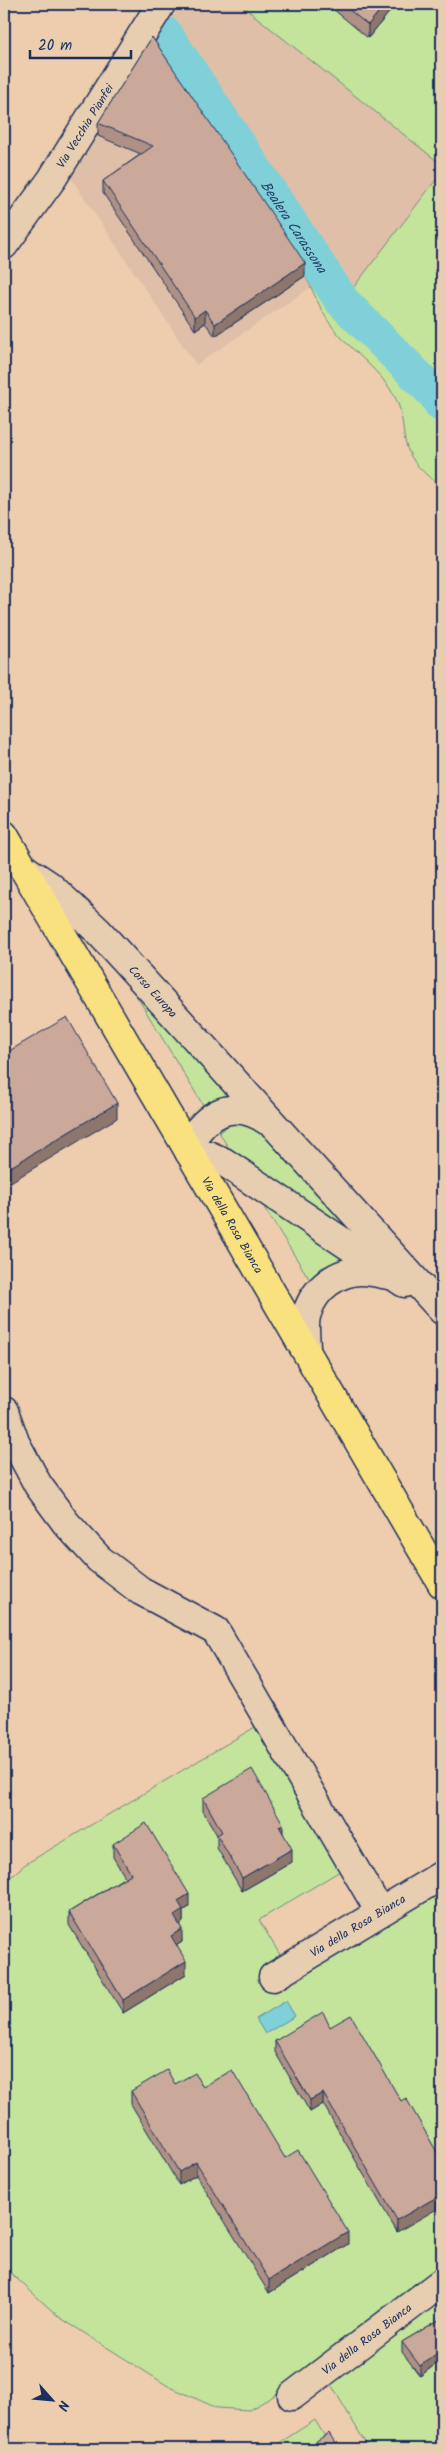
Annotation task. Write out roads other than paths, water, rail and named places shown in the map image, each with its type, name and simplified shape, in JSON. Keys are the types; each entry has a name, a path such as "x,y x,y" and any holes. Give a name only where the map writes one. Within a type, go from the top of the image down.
{"main road":[{"name":"Via della Rosa Bianca","path":"4,835 442,1584"}],"street":[{"name":"Via Vecchia Pianfei","path":"4,245 52,179 161,4"},
{"name":"Corso Europa","path":"23,868 50,886 86,919 440,1308"},
{"name":"Corso Europa","path":"274,1124 246,1110 234,1109 219,1113 207,1119 196,1131 188,1150 208,1154 224,1162 440,1308"},
{"name":"Corso Europa","path":"306,1349 306,1314 312,1300 324,1285 340,1274 362,1270 392,1275"},
{"path":"4,1411 18,1449 38,1485 66,1523 99,1559 141,1590 216,1631 380,1912"},
{"name":"Via della Rosa Bianca","path":"273,1976 442,1875"},
{"name":"Via della Rosa Bianca","path":"292,2396 442,2282"}],"water":[{"path":"286,2001 295,2016 265,2034 256,2019"}],"waterway":[{"name":"Bealera Carassona","path":"165,34 342,301 435,394 442,405"}]}
